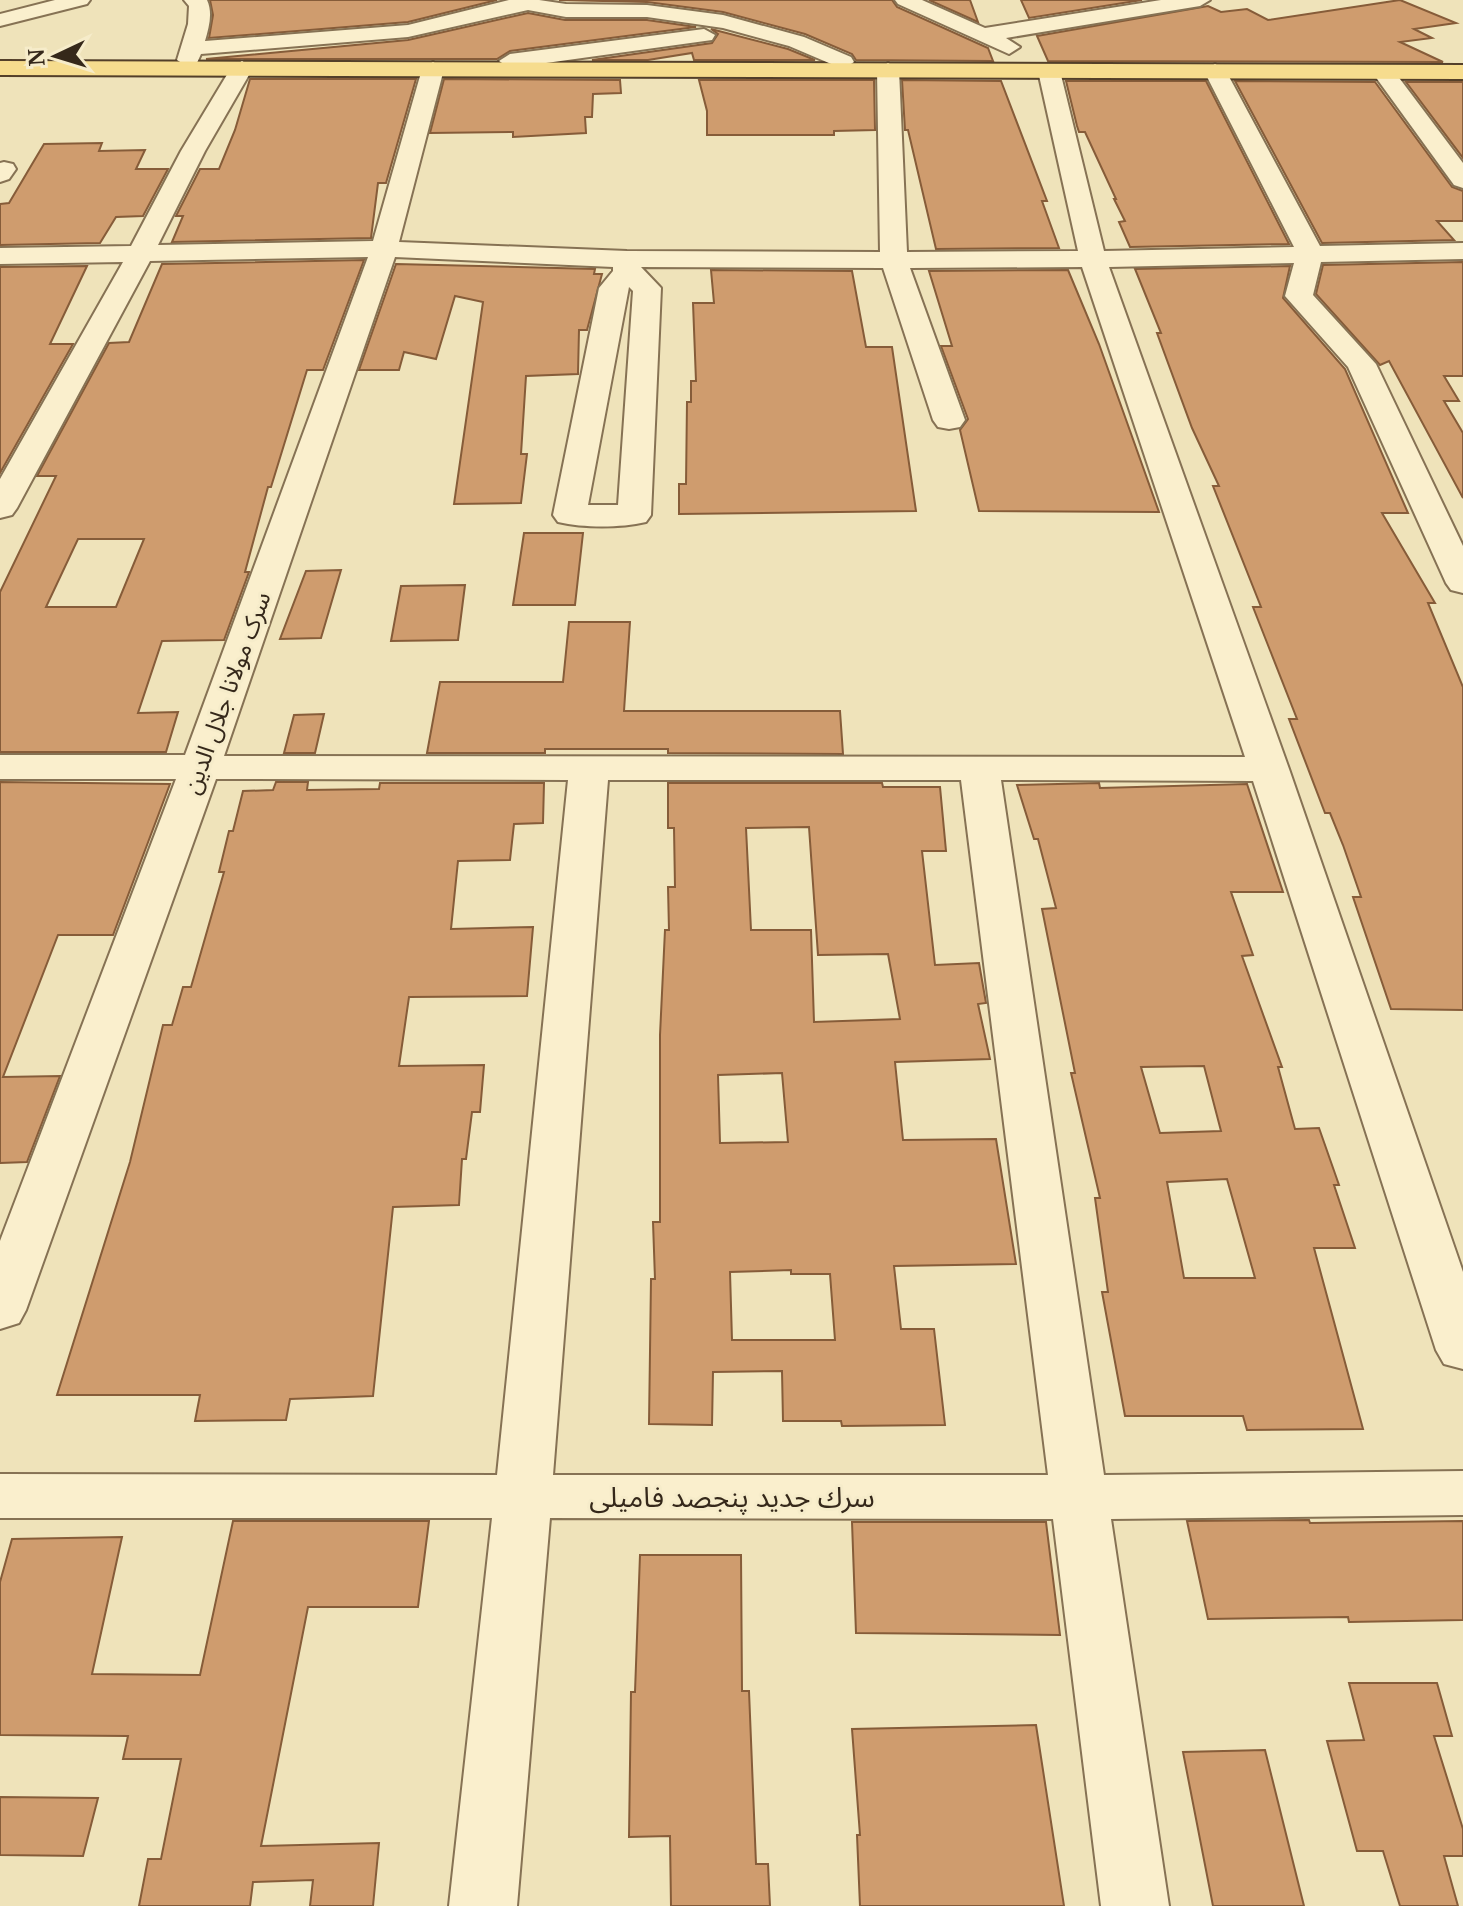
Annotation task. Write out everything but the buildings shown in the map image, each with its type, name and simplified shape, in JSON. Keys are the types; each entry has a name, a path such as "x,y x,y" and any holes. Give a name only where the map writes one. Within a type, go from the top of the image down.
{"main road":[{"path":"0,59 191,54 482,65 843,62 1215,71 1463,72"},
{"path":"0,68 433,69 510,61 535,65 888,70 1463,64"}],"street":[{"path":"0,20 80,0"},
{"path":"194,0 199,3 199,24 191,54 408,31 523,2 563,10 646,11 733,0"},
{"path":"905,0 1044,66 1093,259 1269,769 1463,1350"},
{"path":"983,35 1200,0"},
{"path":"927,8 966,2"},
{"path":"646,11 787,36 843,62"},
{"path":"510,61 754,28"},
{"path":"0,508 141,253 193,151 242,68"},
{"name":"سرک مولانا جلال الدین","path":"0,1310 200,769 384,249 433,69"},
{"path":"888,70 894,260 949,420"},
{"path":"1215,71 1310,252 1299,296 1361,364 1463,583"},
{"path":"1383,72 1463,180"},
{"path":"0,256 384,249 627,266 1463,251"},
{"path":"627,266 647,288 634,515 570,515 613,288 627,266"},
{"path":"0,767 1269,769"},
{"path":"979,767 1135,1906"},
{"path":"483,1906 589,769"},
{"name":"سرك جدید پنجصد فامیلی","path":"0,1496 1079,1497 1463,1493"}]}
